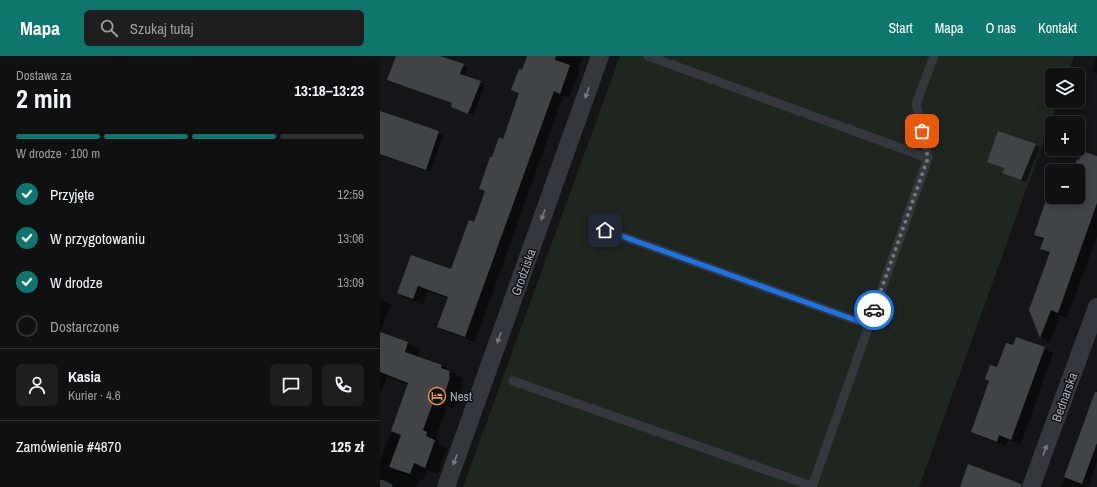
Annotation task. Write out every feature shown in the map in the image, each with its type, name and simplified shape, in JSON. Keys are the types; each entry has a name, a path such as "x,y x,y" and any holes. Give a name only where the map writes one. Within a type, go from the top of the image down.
{"street":[{"name":"Grodziska","path":"446,487 600,56"},
{"name":"Bednarska","path":"1031,487 1097,307"}],"lane":[{"path":"648,56 928,158"},
{"path":"513,381 812,487 928,158 916,104 934,56"},
{"path":"605,230 869,325"},
{"path":"380,484 388,487"}],"shaded area":[{"path":"620,56 1074,56 1070,68 1045,68 1045,108 1055,108 1053,116 1045,116 1045,137 919,487 463,487"}],"building":[{"path":"396,56 440,56 464,64 460,74 481,81 468,114 451,107 452,103 387,80"},
{"path":"527,56 556,56 555,60 570,65 560,94 554,91 465,337 437,327 448,297 418,286 413,299 397,293 411,255 451,269 469,220 474,222 485,191 479,189 490,157 492,157 499,137 503,139 519,93 511,90 519,69 522,70"},
{"path":"380,111 439,131 426,170 380,154"},
{"path":"998,131 1036,144 1021,180 1002,173 1004,168 987,162"},
{"path":"1085,152 1097,156 1097,203 1058,313 1051,310 1040,338 1029,310 1050,252 1040,249 1044,238 1034,235 1045,203 1085,204 1085,164 1075,164 1077,159 1079,160 1080,156 1085,156"},
{"path":"380,332 408,342 405,352 442,365 441,368 450,371 450,377 442,402 434,400 423,430 427,432 426,436 435,440 425,468 414,463 410,474 389,467 401,435 391,431 408,383 380,372"},
{"path":"1016,337 1045,347 1011,440 999,435 997,442 971,432 989,381 985,379 990,365 997,367 1006,343 1013,345"},
{"path":"1095,392 1097,392 1097,443 1082,484 1064,477"},
{"path":"968,464 1021,484 1021,487 960,487"}],"way so far":[{"path":"874,310 928,158 922,131"}],"place":[{"name":"Nest","path":"437,396"}],"route":[{"path":"605,230 869,325 874,310"}]}
